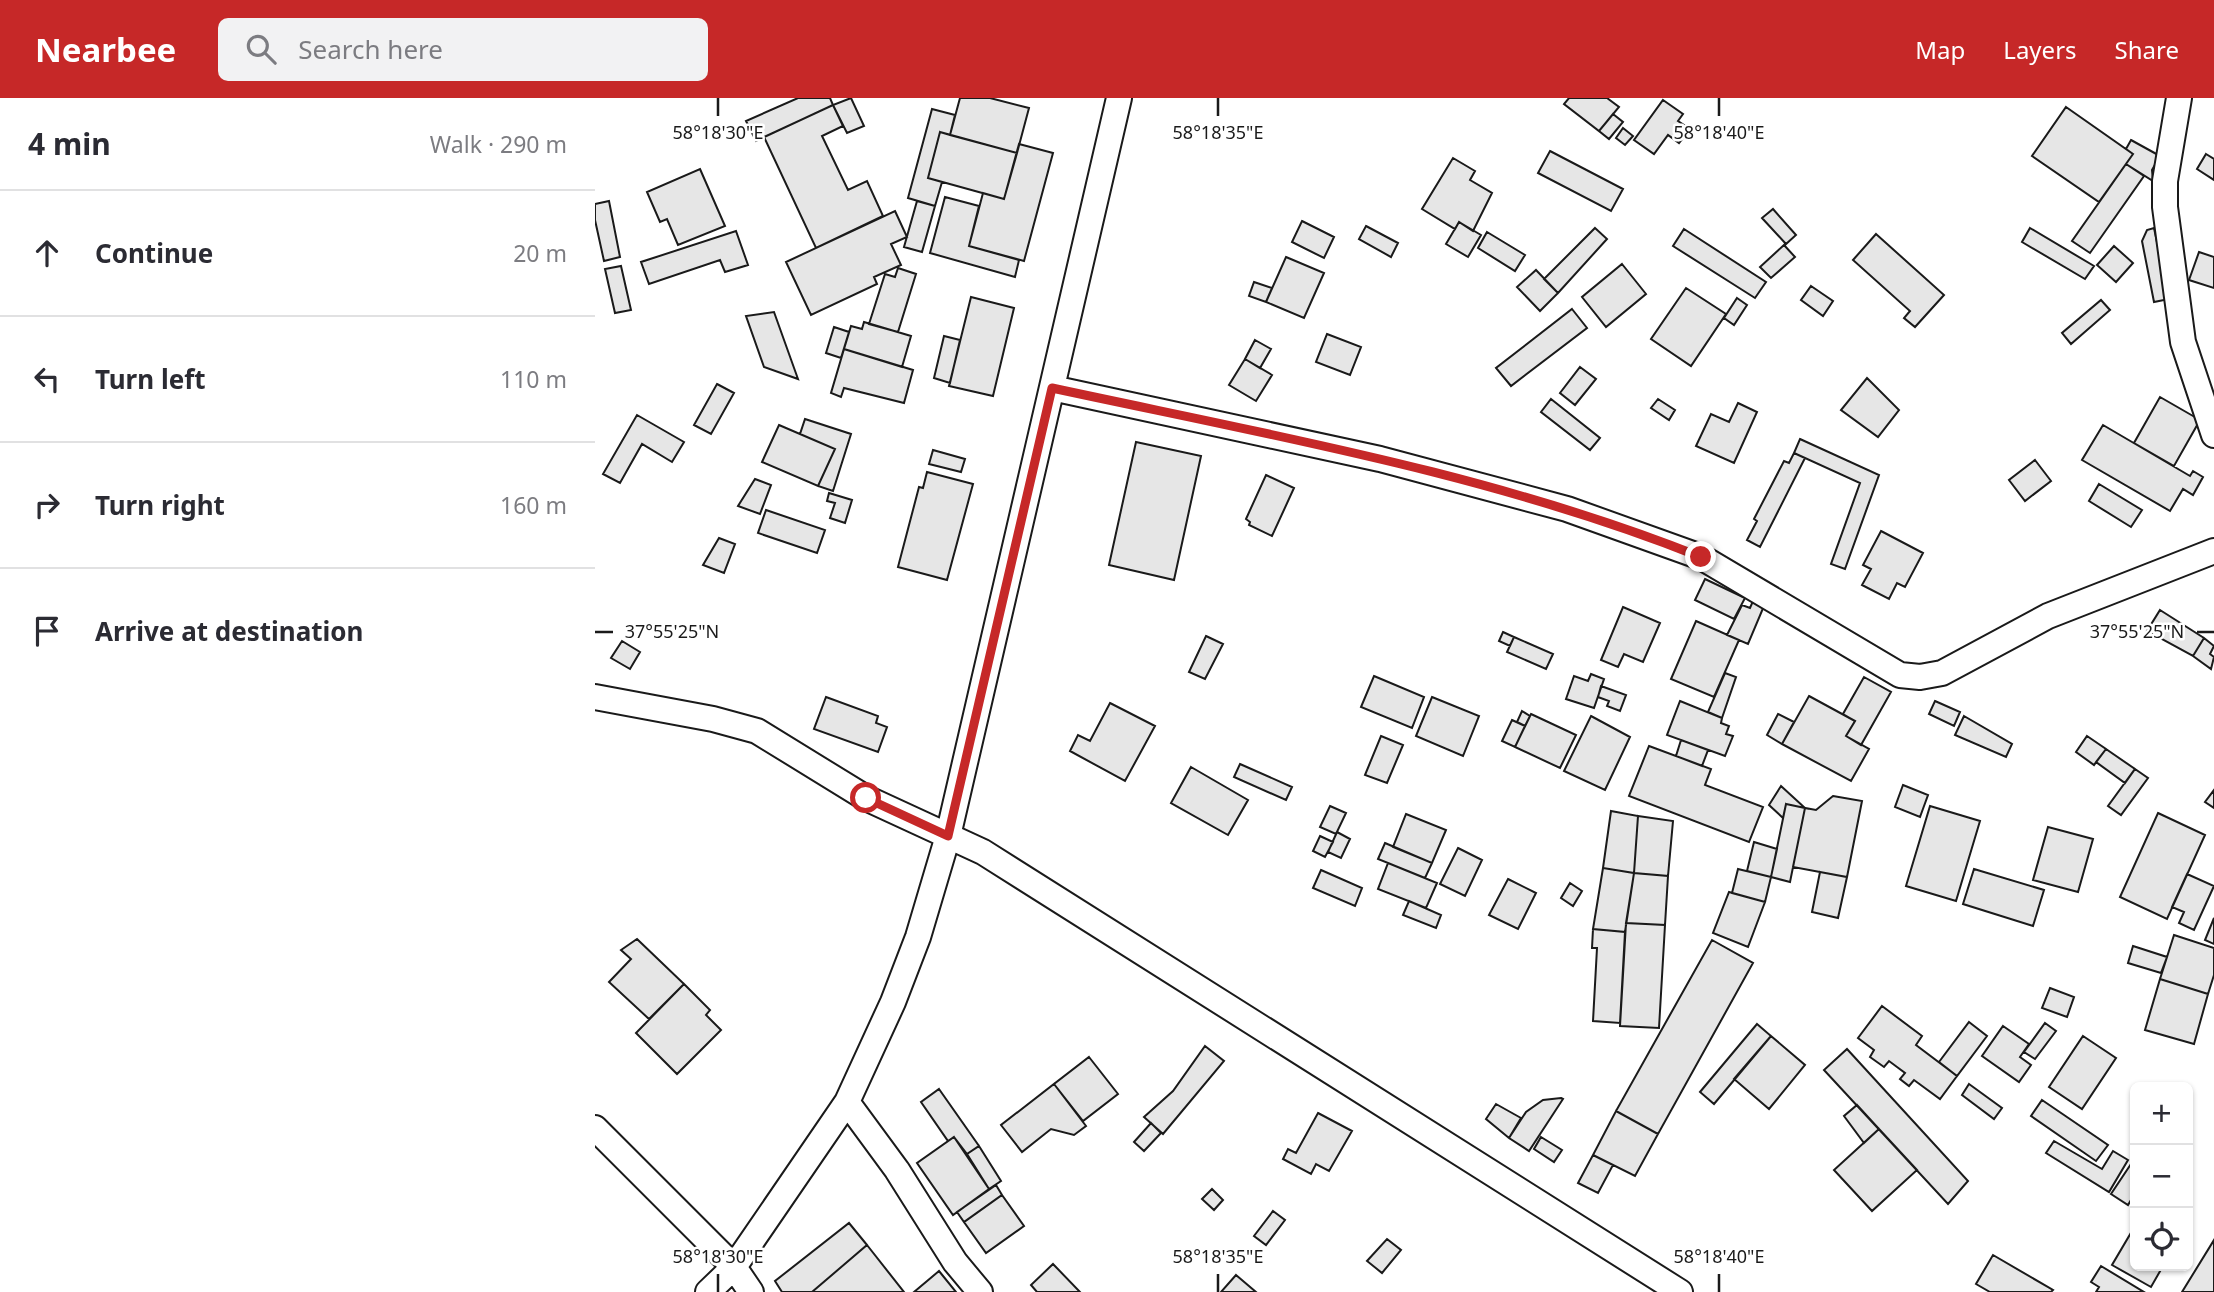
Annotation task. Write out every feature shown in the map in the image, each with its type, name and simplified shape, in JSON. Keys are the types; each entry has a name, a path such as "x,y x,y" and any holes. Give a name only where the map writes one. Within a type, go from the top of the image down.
{"street":[{"path":"708,1292 734,1267 848,1102 893,1002 918,937 948,836 1119,98"},
{"path":"2179,98 2165,181 2165,207 2183,342 2214,435"},
{"path":"1052,388 1380,459 1567,509 1701,557 1900,675 1920,677 1942,673 2048,616 2214,551"},
{"path":"595,697 757,730 866,798 983,852 1680,1292"},
{"path":"848,1102 897,1170 955,1262 980,1292"},
{"path":"595,1128 734,1267 751,1292"}],"building":[{"path":"798,98 830,98 833,105 756,141 746,121"},
{"path":"851,98 864,126 847,133 833,105"},
{"path":"960,98 990,98 1029,108 1017,153 950,135"},
{"path":"1569,98 1607,98 1619,107 1599,131 1564,104"},
{"path":"1663,100 1683,114 1678,121 1690,129 1679,143 1668,135 1654,154 1634,140"},
{"path":"833,105 843,126 822,136 848,190 867,181 883,216 816,248 764,137"},
{"path":"2066,107 2133,154 2099,202 2032,156"},
{"path":"932,109 955,115 950,135 940,132 928,178 942,182 935,206 908,198"},
{"path":"1613,114 1623,122 1609,139 1599,131"},
{"path":"1623,128 1633,136 1625,145 1616,138"},
{"path":"940,132 1017,153 1004,199 928,178"},
{"path":"2131,140 2160,156 2152,170 2153,181 2126,164 2133,154 2126,149"},
{"path":"1019,144 1053,153 1024,261 969,246 983,193 1004,199"},
{"path":"1550,151 1623,189 1611,211 1538,173"},
{"path":"2206,154 2214,159 2214,180 2197,169"},
{"path":"1453,158 1475,171 1470,180 1492,193 1473,231 1459,222 1455,229 1422,209"},
{"path":"2126,164 2144,176 2090,253 2072,241"},
{"path":"700,169 725,226 678,245 667,219 660,222 647,192"},
{"path":"945,197 979,206 969,246 1019,260 1015,277 930,253"},
{"path":"609,201 620,257 604,261 595,220 595,204"},
{"path":"917,201 935,206 922,252 904,247"},
{"path":"1773,209 1796,235 1786,244 1762,218"},
{"path":"895,211 907,237 891,244 901,265 874,277 877,284 811,315 786,262"},
{"path":"1302,221 1334,237 1324,258 1292,242"},
{"path":"1459,222 1481,235 1468,257 1446,244"},
{"path":"1366,226 1398,243 1391,257 1359,239"},
{"path":"1595,228 1607,239 1558,293 1544,279"},
{"path":"2030,228 2094,266 2085,279 2022,242"},
{"path":"2154,228 2169,299 2154,302 2142,241 2147,230"},
{"path":"1684,229 1766,282 1755,298 1673,246"},
{"path":"736,231 748,265 725,272 720,260 649,284 641,262"},
{"path":"1487,232 1525,255 1515,271 1478,248"},
{"path":"1876,234 1944,295 1915,327 1904,318 1910,311 1853,260"},
{"path":"1784,245 1795,257 1771,278 1760,267"},
{"path":"2114,246 2133,263 2116,282 2097,265"},
{"path":"2199,252 2214,257 2214,288 2189,280"},
{"path":"1286,257 1324,273 1304,318 1266,302"},
{"path":"1622,264 1646,294 1606,327 1582,297"},
{"path":"621,266 631,310 615,313 605,269"},
{"path":"898,268 916,274 898,332 869,324 885,274 895,277"},
{"path":"1536,270 1558,293 1540,311 1517,287"},
{"path":"1254,282 1272,288 1266,302 1249,296"},
{"path":"1811,286 1833,301 1823,316 1801,300"},
{"path":"1686,288 1726,314 1691,366 1651,339"},
{"path":"971,297 1014,308 993,396 949,386"},
{"path":"1737,298 1747,305 1734,325 1724,318"},
{"path":"2101,300 2110,310 2071,344 2062,333"},
{"path":"1572,309 1587,328 1511,386 1496,368"},
{"path":"774,312 798,379 764,367 746,316"},
{"path":"864,322 911,336 902,367 844,349 851,326 862,329"},
{"path":"834,327 849,332 841,358 826,353"},
{"path":"1327,334 1361,347 1350,375 1316,362"},
{"path":"944,336 960,340 950,383 934,378"},
{"path":"1255,340 1271,349 1260,368 1245,359"},
{"path":"844,349 913,370 904,403 844,388 841,397 831,393"},
{"path":"1245,359 1272,375 1256,401 1229,385"},
{"path":"1580,367 1596,379 1575,405 1560,393"},
{"path":"1867,378 1899,410 1878,437 1841,410"},
{"path":"717,384 734,393 711,434 694,425"},
{"path":"2160,397 2200,420 2174,466 2134,443"},
{"path":"1551,399 1600,438 1590,450 1541,412"},
{"path":"1658,399 1675,410 1669,420 1651,408"},
{"path":"1738,403 1757,412 1734,463 1696,446 1711,414 1729,422"},
{"path":"637,415 684,442 672,462 642,444 620,483 603,474"},
{"path":"805,419 851,434 833,491 818,486 835,449 800,434"},
{"path":"779,425 835,449 818,486 762,462"},
{"path":"2103,425 2190,476 2193,471 2203,477 2193,495 2183,489 2170,511 2082,460"},
{"path":"1800,439 1879,475 1845,569 1831,564 1860,483 1794,453"},
{"path":"1136,442 1201,456 1174,580 1109,565"},
{"path":"933,450 965,459 961,472 929,464"},
{"path":"1794,453 1805,458 1760,547 1747,540 1757,521 1754,519 1784,461 1789,463"},
{"path":"2035,460 2051,481 2025,501 2009,480"},
{"path":"927,472 973,484 947,580 898,567 919,487 923,488"},
{"path":"1266,475 1294,488 1272,536 1249,525 1250,522 1246,519"},
{"path":"755,479 771,485 760,514 738,506"},
{"path":"2099,484 2142,510 2131,527 2089,501"},
{"path":"829,493 852,500 845,523 830,518 835,503 827,501"},
{"path":"766,510 825,530 817,553 758,533"},
{"path":"1881,531 1923,553 1905,587 1897,583 1889,599 1862,585 1871,569 1863,565"},
{"path":"719,538 735,544 724,573 703,565"},
{"path":"1705,579 1745,598 1734,619 1695,600"},
{"path":"1753,601 1764,606 1748,644 1727,635 1742,605 1750,608"},
{"path":"1623,607 1660,623 1643,662 1624,654 1618,667 1601,660"},
{"path":"2160,610 2204,638 2193,656 2147,631"},
{"path":"1696,621 1739,640 1714,697 1671,679"},
{"path":"1503,632 1514,637 1510,646 1499,641"},
{"path":"1206,636 1223,644 1205,679 1189,672"},
{"path":"1514,637 1553,654 1546,669 1507,652"},
{"path":"2204,638 2214,646 2210,654 2214,657 2211,669 2193,656"},
{"path":"622,641 640,652 630,669 611,658"},
{"path":"1725,673 1736,677 1722,718 1708,712"},
{"path":"1591,674 1604,679 1594,708 1566,699 1574,676 1588,681"},
{"path":"1374,676 1424,697 1412,728 1361,707"},
{"path":"1864,677 1891,692 1861,745 1846,736 1855,721 1843,714"},
{"path":"1601,686 1626,695 1620,711 1607,706 1609,701 1598,697"},
{"path":"1809,696 1855,721 1846,736 1869,749 1851,781 1782,744"},
{"path":"826,697 878,716 876,723 887,727 878,752 814,729"},
{"path":"1432,697 1479,716 1463,756 1416,736"},
{"path":"1680,701 1722,718 1721,723 1729,726 1726,734 1733,736 1725,756 1667,735"},
{"path":"1935,701 1960,712 1954,726 1929,714"},
{"path":"1110,703 1155,726 1125,781 1070,751 1078,735 1090,741"},
{"path":"1522,711 1530,716 1525,726 1517,722"},
{"path":"1531,714 1576,735 1560,768 1515,747"},
{"path":"1778,714 1794,722 1782,744 1767,735"},
{"path":"1591,716 1630,737 1605,790 1564,771"},
{"path":"1964,716 2012,744 2006,757 1955,735"},
{"path":"1512,720 1525,726 1515,747 1502,741"},
{"path":"1381,736 1403,745 1387,783 1365,775"},
{"path":"2087,736 2106,749 2094,765 2076,752"},
{"path":"1681,740 1708,750 1702,766 1676,756"},
{"path":"1649,746 1711,769 1705,785 1763,807 1749,842 1629,796"},
{"path":"2106,749 2135,769 2125,783 2096,762"},
{"path":"1240,764 1292,787 1286,800 1234,777"},
{"path":"1191,767 1248,800 1228,835 1171,803"},
{"path":"2135,769 2148,778 2121,815 2108,806"},
{"path":"1903,785 1928,795 1920,817 1895,807"},
{"path":"1781,786 1805,808 1786,804 1783,818 1769,805"},
{"path":"2214,790 2214,808 2205,802"},
{"path":"1833,796 1862,801 1847,877 1793,867 1805,808 1816,810"},
{"path":"1786,804 1805,808 1790,882 1771,877"},
{"path":"1330,806 1346,813 1336,834 1320,827"},
{"path":"1930,806 1980,821 1956,901 1906,886"},
{"path":"1611,811 1638,816 1634,873 1603,868"},
{"path":"2158,813 2205,835 2167,919 2120,897"},
{"path":"1406,814 1446,830 1432,863 1393,847"},
{"path":"1638,816 1673,821 1668,876 1634,873"},
{"path":"2048,827 2093,839 2078,892 2033,880"},
{"path":"1337,832 1350,839 1341,858 1328,852"},
{"path":"1320,836 1333,842 1325,857 1313,851"},
{"path":"1754,842 1777,849 1771,877 1747,871"},
{"path":"1385,843 1432,863 1425,878 1378,859"},
{"path":"1458,848 1482,860 1465,896 1440,884"},
{"path":"1388,863 1437,883 1426,908 1378,889"},
{"path":"1603,868 1634,873 1625,932 1593,929"},
{"path":"1738,869 1771,877 1765,902 1732,893"},
{"path":"1974,869 2044,890 2033,926 1963,904"},
{"path":"1321,870 1362,888 1355,906 1313,888"},
{"path":"1820,872 1847,877 1838,918 1812,912"},
{"path":"1634,873 1668,876 1665,925 1626,923"},
{"path":"2187,874 2214,886 2194,930 2179,923 2184,912 2172,907"},
{"path":"1508,879 1536,893 1518,929 1489,915"},
{"path":"1570,883 1582,891 1573,906 1561,898"},
{"path":"1729,892 1765,902 1748,947 1713,933"},
{"path":"1409,901 1441,915 1436,928 1403,915"},
{"path":"2214,918 2214,944 2205,940"},
{"path":"1626,923 1665,925 1659,1028 1620,1026"},
{"path":"1593,929 1625,932 1620,1023 1593,1021 1597,948 1592,948"},
{"path":"2174,935 2214,948 2214,975 2208,994 2160,979"},
{"path":"637,939 684,984 649,1019 609,982 631,959 621,950"},
{"path":"1712,940 1753,963 1658,1134 1616,1111"},
{"path":"2133,946 2167,957 2161,973 2128,963"},
{"path":"2160,979 2208,994 2194,1044 2145,1030"},
{"path":"684,984 710,1010 706,1015 721,1030 677,1074 636,1033"},
{"path":"2050,988 2074,997 2067,1017 2042,1008"},
{"path":"1882,1006 1922,1036 1916,1045 1957,1076 1940,1099 1914,1080 1909,1086 1900,1079 1905,1073 1889,1061 1884,1067 1870,1057 1874,1050 1858,1038"},
{"path":"1969,1022 1987,1036 1957,1076 1939,1062"},
{"path":"2045,1023 2056,1031 2035,1059 2024,1052"},
{"path":"1757,1024 1771,1036 1714,1104 1700,1092"},
{"path":"2003,1026 2029,1044 2020,1057 2031,1065 2019,1082 1982,1056"},
{"path":"1771,1036 1805,1065 1769,1109 1734,1079"},
{"path":"2083,1036 2116,1058 2082,1109 2049,1087"},
{"path":"1205,1046 1224,1061 1163,1134 1144,1117 1173,1091"},
{"path":"1847,1049 1968,1181 1948,1204 1824,1070"},
{"path":"1089,1057 1118,1094 1083,1121 1054,1084"},
{"path":"1054,1084 1086,1126 1074,1135 1051,1129 1022,1152 1001,1125"},
{"path":"1969,1084 2002,1108 1994,1119 1962,1095"},
{"path":"939,1089 979,1146 967,1154 954,1137 948,1141 921,1102"},
{"path":"1563,1099 1529,1151 1509,1138 1526,1112 1543,1100"},
{"path":"2042,1100 2108,1145 2096,1161 2031,1116"},
{"path":"1496,1104 1521,1118 1509,1138 1486,1119"},
{"path":"1857,1105 1879,1129 1864,1143 1844,1116"},
{"path":"1616,1111 1658,1134 1635,1176 1593,1155"},
{"path":"1318,1113 1352,1131 1329,1171 1316,1164 1311,1174 1283,1159 1288,1149 1296,1153"},
{"path":"1151,1123 1161,1133 1144,1151 1134,1142"},
{"path":"1879,1129 1917,1170 1872,1211 1834,1170"},
{"path":"954,1137 989,1189 953,1215 917,1163"},
{"path":"1541,1137 1562,1150 1554,1162 1534,1149"},
{"path":"2054,1141 2102,1169 2113,1151 2128,1160 2109,1192 2046,1153"},
{"path":"979,1146 1001,1181 989,1189 967,1154"},
{"path":"1593,1155 1613,1165 1598,1193 1578,1183"},
{"path":"2130,1166 2128,1205 2111,1194"},
{"path":"996,1185 1002,1195 964,1222 957,1212"},
{"path":"1212,1189 1223,1200 1214,1210 1202,1199"},
{"path":"1002,1195 1024,1226 986,1253 964,1222"},
{"path":"1273,1211 1285,1220 1266,1245 1254,1236"},
{"path":"849,1223 867,1245 812,1292 782,1292 775,1281"},
{"path":"2130,1234 2130,1271 2160,1271 2151,1287 2112,1265"},
{"path":"1387,1239 1401,1250 1382,1273 1367,1261"},
{"path":"2214,1240 2214,1292 2182,1292"},
{"path":"867,1245 904,1292 812,1292"},
{"path":"1993,1255 2053,1290 1990,1292 1976,1284"},
{"path":"1053,1264 1080,1292 1037,1292 1031,1285"},
{"path":"2101,1266 2144,1292 2096,1292 2099,1287 2091,1282"},
{"path":"939,1271 956,1292 914,1292"},
{"path":"1236,1275 1256,1292 1221,1292"}],"route":[{"path":"866,798 948,836 1052,388 1380,459 1480,484 1567,509 1657,539 1701,557"}]}
